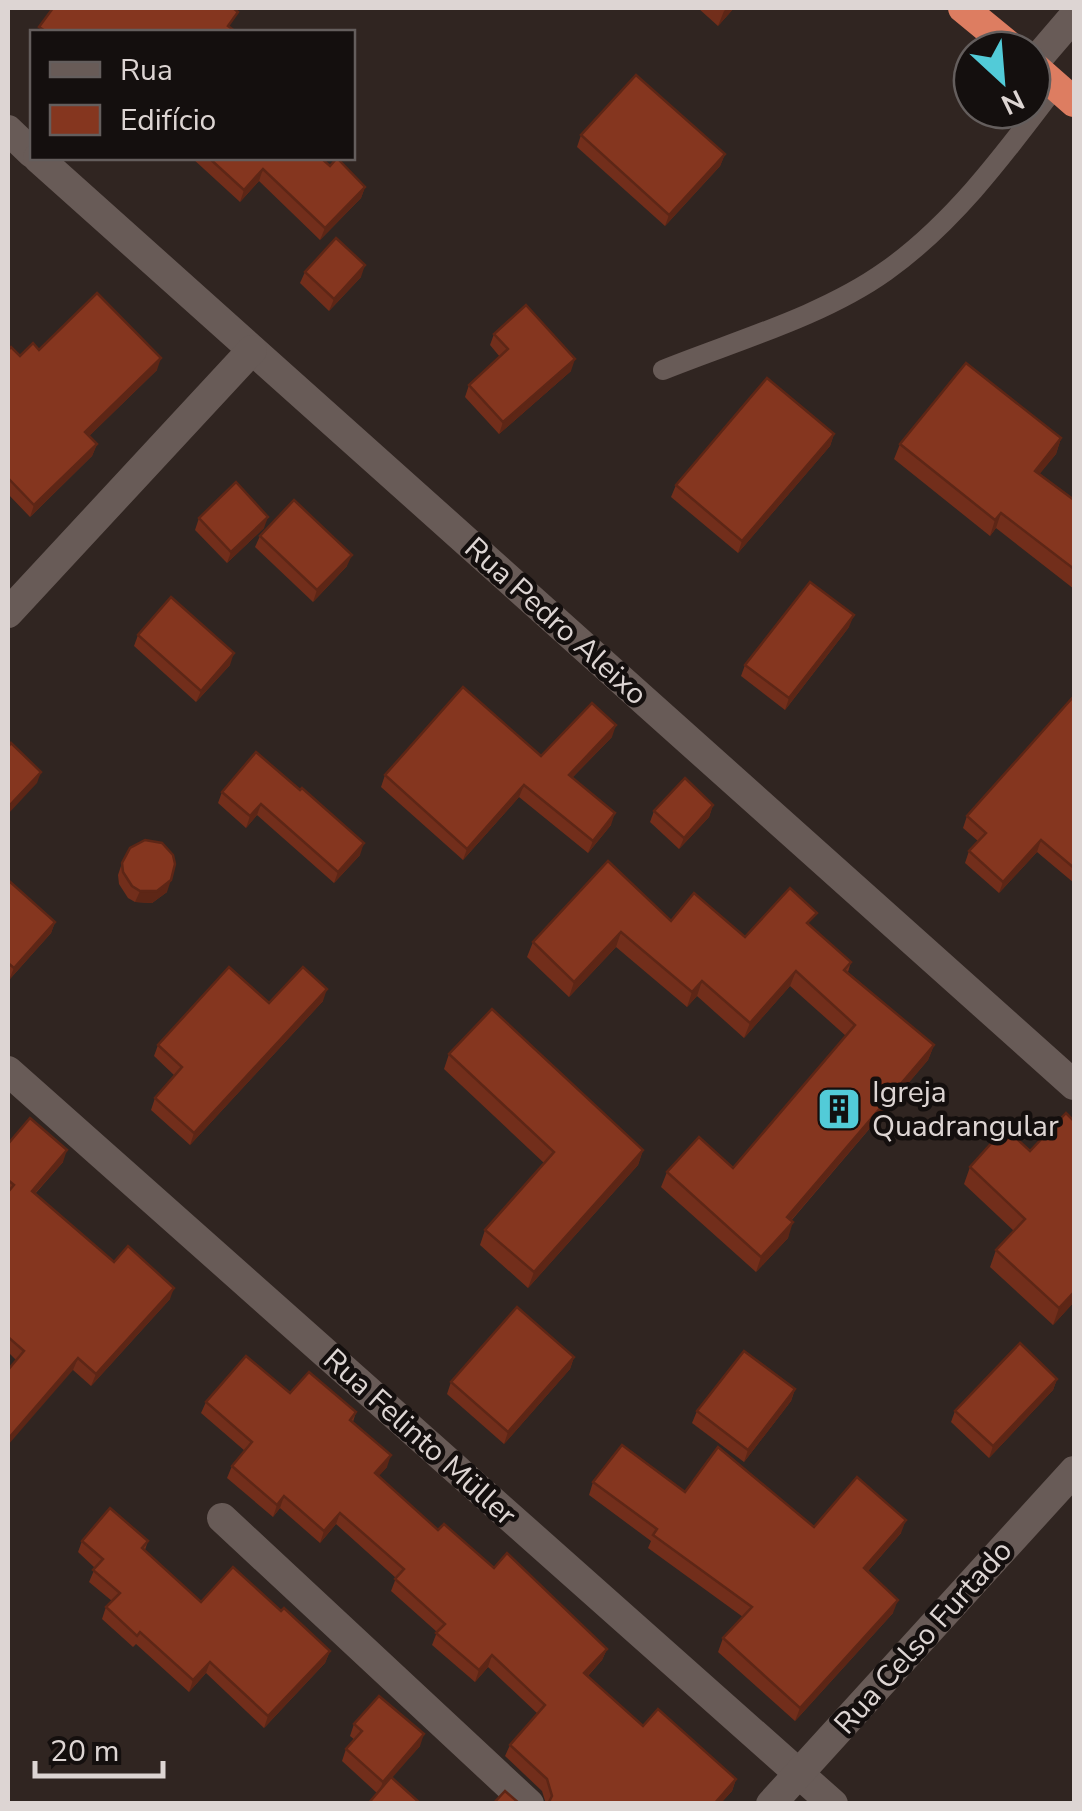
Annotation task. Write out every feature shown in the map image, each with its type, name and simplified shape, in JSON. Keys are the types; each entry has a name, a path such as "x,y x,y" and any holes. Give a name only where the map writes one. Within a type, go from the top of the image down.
{"highway":[{"path":"963,8 990,30"}],"street":[{"path":"1052,42 1074,16"},
{"name":"Rua Pedro Aleixo","path":"8,130 30,150"},
{"name":"Rua Pedro Aleixo","path":"41,160 1074,1085"},
{"path":"8,613 252,350"},
{"name":"Rua Felinto Müller","path":"8,1071 833,1804"},
{"name":"Rua Celso Furtado","path":"771,1804 1074,1471"},
{"path":"222,1518 529,1804"}],"lane":[{"path":"663,370 836,300 885,272 932,234 1008,149 1065,94"}],"building":[{"path":"53,8 233,8 238,12 228,26 233,30 39,27"},
{"path":"636,75 725,154 669,215 581,135"},
{"path":"211,160 323,160 330,166 339,160 365,187 325,228 263,169 244,190"},
{"path":"336,238 365,265 334,299 305,272"},
{"path":"97,293 161,358 85,432 97,444 34,505 8,478 8,350 11,347 20,356 33,343 39,350"},
{"path":"526,305 575,359 503,422 469,385 508,349 494,334"},
{"path":"966,363 1061,438 1035,471 1074,500 1074,569 1001,513 995,520 900,444"},
{"path":"767,378 834,434 742,541 676,485"},
{"path":"236,482 268,517 231,552 199,518"},
{"path":"294,500 352,555 317,590 260,536"},
{"path":"810,582 854,615 789,698 745,665"},
{"path":"171,597 234,653 201,691 138,635"},
{"path":"463,687 541,756 592,703 616,725 569,775 615,813 593,841 524,785 467,849 385,775"},
{"path":"1074,696 1074,868 1041,840 1003,882 969,851 986,833 967,816"},
{"path":"11,743 41,772 8,807 8,747"},
{"path":"256,752 364,843 338,872 261,804 250,816 222,792"},
{"path":"685,778 713,805 684,838 654,811"},
{"path":"145,840 162,843 173,855 171,880 157,891 140,891 123,872 122,863 130,848"},
{"path":"608,861 671,921 694,893 745,937 790,888 817,913 807,923 851,962 844,970 934,1045 787,1217 793,1222 761,1257 667,1172 699,1137 733,1168 855,1025 796,971 750,1023 702,981 692,992 621,932 574,982 533,942"},
{"path":"8,880 55,922 14,968 8,963"},
{"path":"229,967 269,1003 303,967 327,989 194,1133 155,1098 182,1067 158,1045"},
{"path":"492,1009 643,1150 534,1272 485,1230 554,1152 449,1054"},
{"path":"1066,1113 1074,1121 1074,1292 1059,1308 996,1250 1025,1219 970,1167 1005,1128 1030,1151"},
{"path":"30,1118 67,1150 32,1191 114,1262 128,1246 174,1288 96,1374 78,1358 8,1439 8,1370 24,1351 8,1337 8,1192 14,1185 8,1180 8,1144"},
{"path":"517,1307 574,1357 508,1432 451,1382"},
{"path":"1020,1343 1057,1379 993,1446 955,1411"},
{"path":"744,1351 795,1389 748,1450 697,1411"},
{"path":"246,1356 290,1393 309,1372 356,1412 350,1420 391,1455 375,1473 438,1530 444,1524 494,1568 507,1553 607,1649 584,1673 643,1726 658,1709 736,1779 714,1804 548,1804 552,1796 547,1779 510,1745 545,1705 492,1655 479,1670 436,1633 445,1624 395,1579 404,1569 340,1513 324,1531 284,1496 277,1505 232,1466 252,1442 206,1402"},
{"path":"622,1445 685,1492 718,1447 814,1527 857,1477 906,1520 864,1568 898,1600 800,1708 723,1638 752,1607 653,1535 657,1529 593,1482"},
{"path":"110,1508 148,1541 142,1548 201,1602 233,1567 330,1651 268,1716 210,1662 193,1680 106,1607 120,1593 93,1570 103,1559 82,1541"},
{"path":"379,1696 424,1734 383,1782 346,1749 362,1731 354,1724"},
{"path":"391,1777 421,1804 368,1804"},
{"path":"505,1791 520,1804 493,1804"}],"place":[{"name":"Igreja Quadrangular","path":"839,1109"}]}
